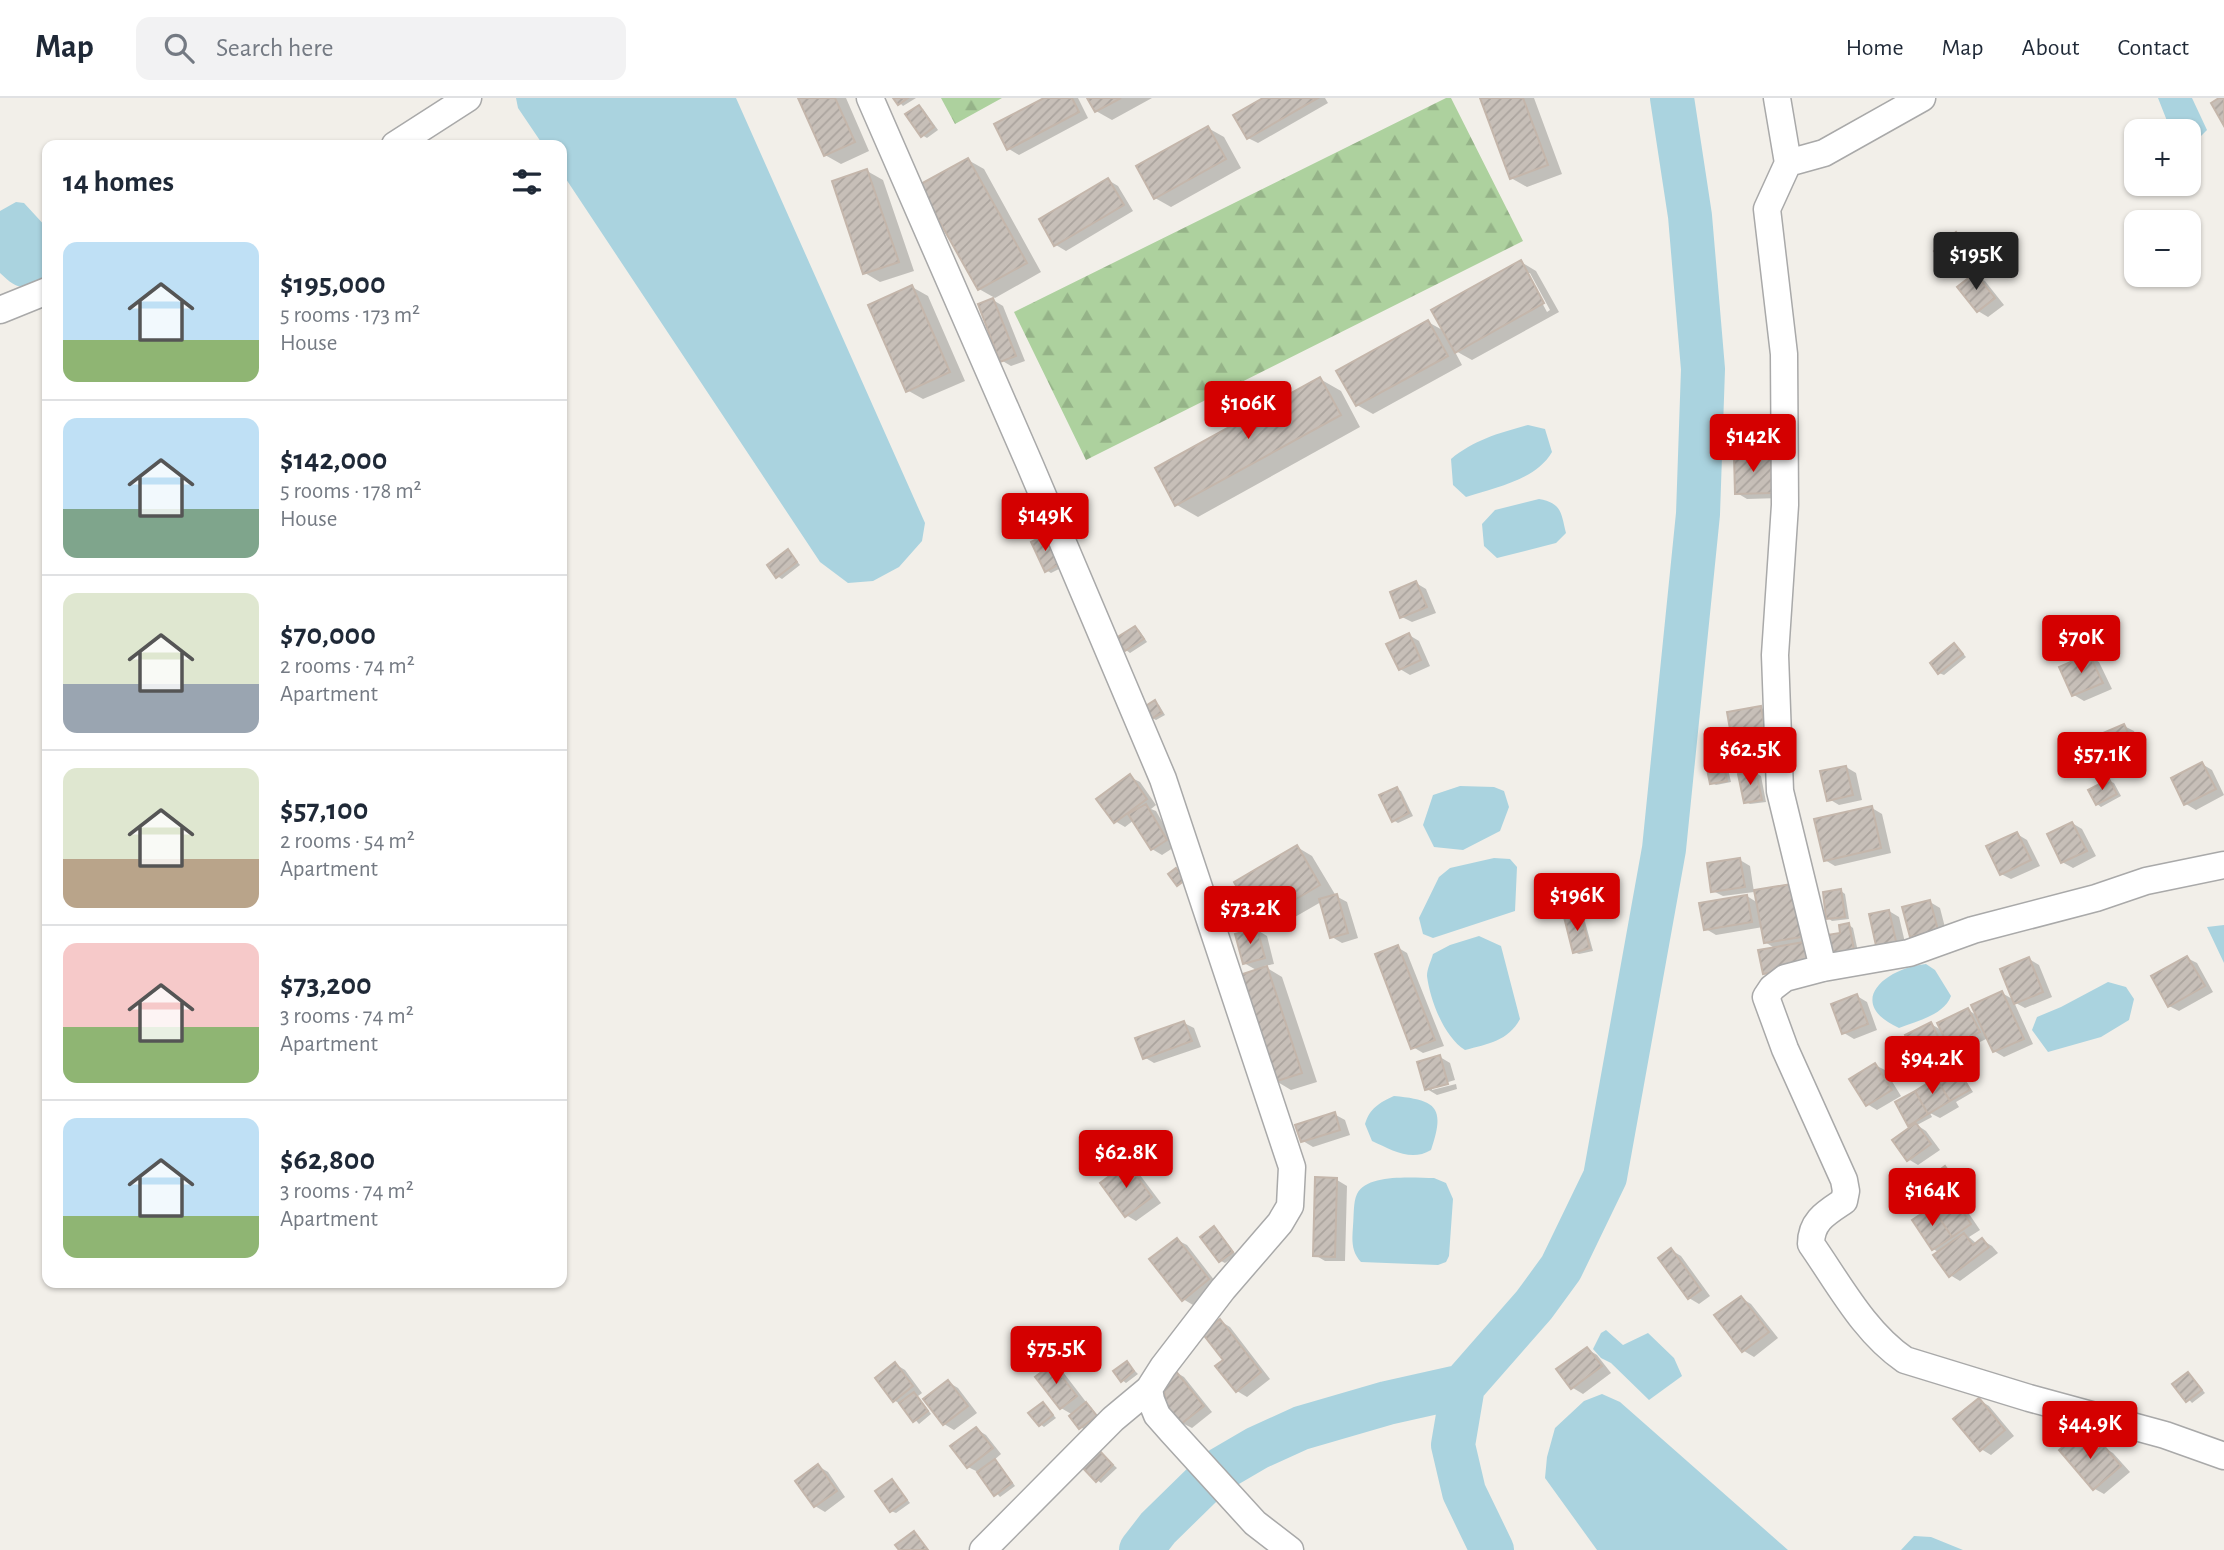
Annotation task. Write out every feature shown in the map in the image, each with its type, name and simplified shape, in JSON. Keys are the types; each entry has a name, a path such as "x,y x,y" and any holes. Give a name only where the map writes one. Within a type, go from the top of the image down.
{"street":[{"path":"403,140 468,98"},
{"path":"870,98 1025,452 1163,779 1292,1167 1290,1206 1280,1223 1223,1289 1149,1389 1103,1428 983,1550"},
{"path":"1777,98 1788,163 1767,209 1784,354 1785,505 1775,655 1780,791 1823,968"},
{"path":"1788,163 1824,153 1922,98"},
{"path":"0,310 42,294"},
{"path":"2224,865 2146,881 2096,898 1973,930 1909,953 1823,968 1785,978 1772,988 1766,997 1785,1049 1844,1180 1844,1201 1818,1219 1811,1230 1811,1244 1868,1325 1890,1350 1905,1360 2165,1436 2224,1456"},
{"path":"1149,1389 1157,1415 1255,1522 1290,1550"}],"green space":[{"path":"941,98 1002,98 955,124"},
{"path":"1446,98 1451,98 1523,241 1086,460 1014,312"}],"water":[{"path":"516,98 736,98 925,523 922,541 899,567 873,581 848,583 820,562 567,181 567,140 540,140 518,108"},
{"path":"2158,98 2192,98 2207,130 2201,136 2201,119 2166,119"},
{"path":"16,202 24,203 42,223 42,279 33,284 18,286 0,273 0,211"},
{"path":"1528,425 1545,429 1552,452 1545,462 1526,476 1466,497 1453,485 1451,459 1478,442"},
{"path":"1539,499 1556,506 1566,533 1556,543 1497,558 1484,546 1482,524 1495,510"},
{"path":"1460,786 1494,787 1504,791 1509,807 1500,831 1463,850 1434,847 1423,825 1433,795"},
{"path":"1494,858 1510,859 1517,867 1515,911 1433,938 1423,934 1419,918 1439,877 1450,868"},
{"path":"2224,925 2224,963 2207,927"},
{"path":"1479,936 1501,946 1520,1019 1503,1037 1465,1050 1457,1044 1439,1017 1431,996 1427,973 1433,954 1450,945"},
{"path":"1926,964 1935,970 1951,996 1936,1013 1899,1028 1883,1018 1874,1008 1873,998 1877,988 1897,972"},
{"path":"2108,982 2126,987 2134,999 2129,1020 2101,1037 2048,1052 2032,1030 2037,1017"},
{"path":"1394,1096 1420,1100 1434,1109 1437,1124 1431,1150 1409,1155 1372,1141 1365,1124 1367,1118 1376,1107"},
{"path":"1392,1178 1434,1178 1446,1183 1453,1199 1449,1256 1446,1262 1438,1265 1361,1262 1354,1249 1352,1236 1355,1201 1362,1187"},
{"path":"1606,1330 1623,1345 1648,1333 1674,1358 1682,1376 1649,1400 1593,1349 1601,1333"},
{"path":"1602,1394 1620,1402 1788,1550 1597,1550 1545,1478 1547,1457 1555,1428 1584,1401"},
{"path":"1914,1536 1931,1537 1963,1550 1901,1550"}],"building":[{"path":"798,98 835,98 855,142 824,156"},
{"path":"893,98 908,98 898,105"},
{"path":"1044,98 1072,98 1079,112 1007,150 994,124"},
{"path":"1087,98 1121,98 1095,112"},
{"path":"1263,98 1318,98 1247,139 1233,115"},
{"path":"1480,98 1523,98 1548,165 1510,179"},
{"path":"2224,98 2224,126 2211,103"},
{"path":"919,105 934,127 921,137 905,114"},
{"path":"1208,126 1226,159 1154,199 1136,166"},
{"path":"968,158 1027,263 978,290 919,185"},
{"path":"867,169 899,262 863,274 832,181"},
{"path":"1108,178 1124,205 1054,246 1039,219"},
{"path":"1956,232 1972,251 1950,270 1934,251"},
{"path":"1521,260 1544,303 1455,353 1431,310"},
{"path":"1975,273 1995,298 1977,312 1957,287"},
{"path":"912,285 950,372 906,392 868,305"},
{"path":"993,298 1016,356 1000,362 978,304"},
{"path":"1428,320 1448,356 1356,406 1336,371"},
{"path":"1320,377 1341,415 1175,506 1155,468"},
{"path":"1734,455 1771,455 1772,493 1735,494"},
{"path":"1026,505 1040,525 1031,532 1017,511"},
{"path":"1045,535 1059,564 1045,572 1031,542"},
{"path":"788,549 797,562 776,578 767,565"},
{"path":"1416,581 1427,607 1400,618 1390,592"},
{"path":"1135,626 1144,639 1125,651 1116,638"},
{"path":"1409,633 1421,660 1399,670 1386,644"},
{"path":"1954,643 1963,654 1938,674 1930,663"},
{"path":"2089,654 2103,683 2072,696 2059,667"},
{"path":"1155,700 1162,713 1151,719 1144,707"},
{"path":"1761,706 1765,728 1731,735 1727,712"},
{"path":"2124,724 2136,750 2108,762 2096,736"},
{"path":"1767,743 1771,765 1747,770 1743,748"},
{"path":"1723,761 1727,781 1710,784 1706,764"},
{"path":"2202,762 2216,789 2184,805 2171,778"},
{"path":"1846,766 1853,795 1827,801 1820,771"},
{"path":"1756,771 1762,800 1744,803 1738,774"},
{"path":"1130,774 1147,799 1114,823 1096,799"},
{"path":"2109,779 2117,794 2096,805 2088,790"},
{"path":"1397,787 1409,813 1392,822 1379,795"},
{"path":"1146,804 1167,840 1151,850 1128,814"},
{"path":"1872,806 1881,848 1824,861 1814,819"},
{"path":"2072,822 2087,851 2061,863 2047,834"},
{"path":"2017,832 2031,860 2000,875 1986,846"},
{"path":"1297,845 1320,885 1257,922 1234,882"},
{"path":"1740,858 1745,887 1711,892 1707,863"},
{"path":"1176,868 1185,880 1177,886 1168,874"},
{"path":"1798,883 1808,936 1764,943 1754,890"},
{"path":"1841,889 1845,917 1826,919 1823,892"},
{"path":"1337,894 1348,933 1330,938 1319,899"},
{"path":"1747,895 1752,922 1704,930 1699,903"},
{"path":"1930,900 1938,930 1910,937 1902,907"},
{"path":"1889,910 1897,946 1877,950 1869,914"},
{"path":"1580,913 1590,948 1573,953 1564,917"},
{"path":"1849,923 1854,950 1830,954 1827,935 1840,933 1839,925"},
{"path":"1257,928 1265,958 1243,964 1235,934"},
{"path":"1804,942 1808,967 1763,974 1758,950"},
{"path":"1398,945 1435,1040 1411,1049 1375,954"},
{"path":"2187,956 2205,986 2168,1007 2151,976"},
{"path":"2029,957 2043,992 2014,1004 2000,969"},
{"path":"1267,966 1302,1073 1274,1082 1240,975"},
{"path":"2002,991 2024,1039 1993,1052 1971,1005"},
{"path":"1857,994 1868,1024 1842,1034 1831,1004"},
{"path":"1968,1008 1980,1032 1949,1047 1937,1023"},
{"path":"1184,1021 1192,1041 1143,1059 1135,1038"},
{"path":"1931,1022 1944,1049 1919,1062 1905,1035"},
{"path":"1440,1055 1448,1084 1425,1090 1417,1062"},
{"path":"1875,1063 1892,1090 1866,1106 1849,1079"},
{"path":"1956,1067 1970,1090 1950,1101 1936,1078"},
{"path":"1936,1078 1950,1101 1928,1114 1915,1091"},
{"path":"1915,1091 1928,1114 1908,1126 1895,1102"},
{"path":"1335,1112 1340,1130 1301,1142 1295,1125"},
{"path":"1916,1123 1931,1144 1907,1161 1892,1140"},
{"path":"1127,1163 1152,1197 1125,1217 1100,1183"},
{"path":"1945,1166 1958,1184 1935,1201 1922,1183"},
{"path":"1315,1177 1337,1178 1335,1257 1313,1256"},
{"path":"1951,1194 1971,1224 1952,1237 1932,1207"},
{"path":"1932,1207 1952,1237 1932,1250 1912,1220"},
{"path":"1214,1226 1233,1252 1219,1262 1200,1237"},
{"path":"1964,1233 1973,1245 1982,1238 1989,1247 1949,1277 1933,1255"},
{"path":"1177,1238 1209,1279 1182,1301 1149,1259"},
{"path":"1671,1248 1701,1290 1688,1299 1658,1258"},
{"path":"1741,1296 1769,1332 1742,1352 1714,1315"},
{"path":"1220,1319 1261,1372 1236,1392 1215,1366 1223,1360 1202,1333"},
{"path":"1587,1347 1602,1366 1571,1389 1556,1369"},
{"path":"1127,1361 1134,1371 1121,1382 1113,1371"},
{"path":"895,1362 913,1386 893,1402 875,1378"},
{"path":"1052,1364 1077,1396 1060,1409 1035,1377"},
{"path":"1174,1369 1204,1406 1181,1424 1167,1407 1162,1379"},
{"path":"2188,1372 2202,1390 2186,1402 2172,1384"},
{"path":"948,1380 968,1406 943,1425 923,1399"},
{"path":"914,1392 928,1411 913,1422 899,1403"},
{"path":"1979,1398 2005,1430 1980,1451 1953,1419"},
{"path":"1043,1402 1053,1415 1039,1426 1028,1413"},
{"path":"1086,1402 1097,1416 1079,1429 1069,1416"},
{"path":"976,1427 993,1448 967,1468 950,1446"},
{"path":"2080,1432 2096,1451 2103,1445 2121,1466 2093,1490 2059,1450"},
{"path":"1097,1448 1113,1465 1096,1482 1080,1465"},
{"path":"995,1459 1012,1483 994,1496 977,1472"},
{"path":"818,1464 837,1491 814,1507 795,1481"},
{"path":"892,1479 907,1500 890,1512 875,1491"},
{"path":"914,1531 928,1550 899,1550 895,1545"}],"waterway":[{"path":"1141,1550 1158,1528 1205,1482 1221,1469 1257,1448 1301,1428 1387,1403 1463,1386 1534,1305 1561,1268 1605,1177 1664,849 1698,514 1703,369 1690,216 1672,98"},
{"path":"1463,1386 1453,1445 1464,1492 1492,1550"}]}
